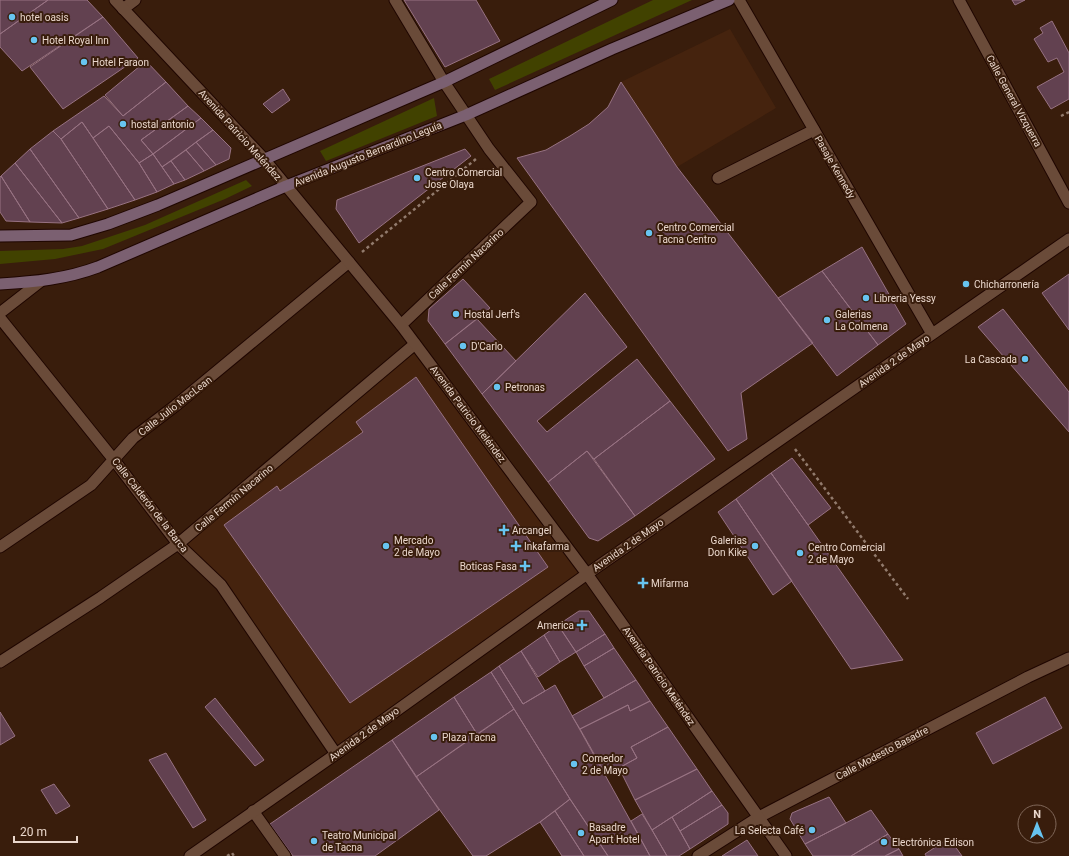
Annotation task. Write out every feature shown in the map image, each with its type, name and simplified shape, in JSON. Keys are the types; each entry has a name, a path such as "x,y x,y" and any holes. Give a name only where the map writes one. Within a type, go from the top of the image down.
{"main road":[{"path":"0,236 71,235 108,224 158,205 444,82 598,3 612,0"},
{"name":"Avenida Augusto Bernardino Leguía","path":"0,284 41,281 78,274 286,186 466,115 612,49 729,0"}],"street":[{"name":"Avenida Patricio Meléndez","path":"115,0 264,159 401,325 587,574 760,817 786,856"},
{"path":"123,9 135,0"},
{"path":"395,0 444,82 489,149"},
{"name":"Pasaje Kennedy","path":"739,0 932,334"},
{"name":"Calle General Vizquerra","path":"958,0 1069,203"},
{"path":"718,178 814,130"},
{"name":"Calle Fermín Nacarino","path":"401,325 531,202 489,149"},
{"name":"Avenida 2 de Mayo","path":"190,856 336,754 587,574 1069,239"},
{"name":"Calle Julio MacLean","path":"0,547 91,485 133,438 175,406 349,262"},
{"path":"0,313 41,281"},
{"name":"Calle Calderón de la Barca","path":"0,318 114,460 178,544 221,585 336,754"},
{"name":"Calle Fermín Nacarino","path":"0,662 101,597 178,544 415,344"},
{"name":"Calle Modesto Basadre","path":"698,856 760,817 1028,677 1069,658"},
{"path":"253,811 285,856"}],"path":[{"path":"1061,116 1069,112"},
{"path":"349,262 489,149"},
{"path":"785,436 908,600"},
{"path":"227,856 232,853 234,856"}],"shaded area":[{"path":"653,0 692,0 495,90 489,79"},
{"path":"730,29 776,108 677,167 621,82"},
{"path":"434,98 437,116 326,161 320,151"},
{"path":"246,180 252,186 225,199 103,249 55,259 0,264 0,251 63,249 82,246 145,225"},
{"name":"Mercado 2 de Mayo","path":"415,344 587,574 336,754 221,585 178,544"}],"building":[{"name":"hotel oasis","path":"0,0 48,0 0,34"},
{"name":"Hotel Royal Inn","path":"48,0 87,0 103,17 22,71 0,47 0,34"},
{"path":"404,0 476,0 500,41 445,67"},
{"path":"1012,0 1025,0 1015,5"},
{"name":"Hotel Faraon","path":"103,17 138,58 63,109 30,67"},
{"path":"1052,21 1069,53 1069,99 1051,109 1037,87 1064,72 1057,58 1048,62 1034,39 1043,33 1040,28"},
{"path":"146,61 166,82 123,116 105,95"},
{"name":"hostal antonio","path":"166,82 188,106 141,140 153,154 139,163 109,126 93,138 82,122 61,139 53,131 104,96 123,116"},
{"name":"Centro Comercial Tacna Centro","path":"621,82 677,167 813,343 741,393 747,439 728,451 517,158 546,150 589,124 608,107"},
{"path":"283,89 290,100 272,113 263,104"},
{"path":"188,106 201,118 153,154 141,140"},
{"path":"201,118 213,130 162,167 153,154"},
{"path":"82,122 135,200 108,209 61,139"},
{"path":"109,126 139,163 157,192 135,200 93,138"},
{"path":"213,130 231,148 229,159 216,165 196,142"},
{"path":"53,131 61,139 108,209 79,218 30,149"},
{"path":"196,142 216,165 204,171 186,150"},
{"path":"30,149 79,218 62,223 15,163"},
{"name":"Centro Comercial Jose Olaya","path":"465,149 471,156 359,243 336,209 337,200"},
{"path":"186,150 204,171 185,180 171,161"},
{"path":"153,154 174,184 157,192 139,163"},
{"path":"171,161 185,180 174,184 162,167"},
{"path":"15,163 62,223 30,222 1,176"},
{"path":"1,176 30,222 6,221 0,212"},
{"name":"Libreria Yessy","path":"862,247 906,324 878,345 822,271"},
{"name":"Galerias La Colmena","path":"822,271 878,345 837,376 778,298"},
{"path":"1069,274 1069,330 1042,293"},
{"name":"Hostal Jerf's","path":"463,279 490,308 445,344 428,321 429,309"},
{"path":"585,293 627,347 537,421 547,432 637,359 670,401 594,459 587,451 548,482 482,394"},
{"name":"La Cascada","path":"1003,309 1069,392 1069,432 978,327"},
{"path":"477,319 516,361 482,394 445,344"},
{"name":"Mercado 2 de Mayo","path":"416,377 548,567 350,703 224,525 277,486 280,491 363,432 356,422"},
{"path":"670,401 715,459 635,516 594,459"},
{"path":"587,451 635,516 598,541 589,538 548,482"},
{"path":"792,458 831,508 808,525 771,473"},
{"name":"Centro Comercial 2 de Mayo","path":"771,473 903,660 851,669 736,499"},
{"name":"Galerias Don Kike","path":"736,499 792,581 773,595 718,512"},
{"path":"579,611 589,611 605,634 576,652 558,625"},
{"path":"558,625 576,652 560,662 544,635"},
{"path":"605,634 614,648 584,666 576,652"},
{"path":"544,635 560,662 538,677 521,651"},
{"path":"614,648 636,680 604,698 584,666"},
{"path":"521,651 545,691 523,704 499,666"},
{"name":"Comedor 2 de Mayo","path":"499,666 523,704 555,685 650,856 608,856 570,799 491,672"},
{"path":"491,672 514,709 477,734 454,697"},
{"path":"636,680 650,701 630,711 628,705 580,729 572,716"},
{"name":"Plaza Tacna","path":"454,697 477,734 416,777 392,740"},
{"path":"1045,697 1062,728 993,764 976,733"},
{"path":"215,698 264,760 255,766 205,707"},
{"path":"650,701 668,727 631,747 637,758 606,775 580,729 628,705 630,711"},
{"path":"514,709 570,799 540,822 486,856 473,856 416,777"},
{"path":"0,712 15,736 0,745"},
{"path":"668,727 697,769 635,800 619,768 637,758 631,747"},
{"path":"392,740 439,810 375,856 293,856 270,824"},
{"path":"166,753 206,820 193,828 149,760"},
{"path":"697,769 712,791 652,830 635,800"},
{"path":"54,784 70,806 56,814 41,790"},
{"path":"712,791 722,805 680,831 672,817"},
{"path":"829,797 846,823 805,844 790,819 792,813"},
{"name":"Basadre Apart Hotel","path":"570,799 608,856 584,856 555,811"},
{"path":"722,805 728,813 728,824 690,849 680,831"},
{"path":"871,810 888,834 851,856 813,856 805,844"},
{"path":"555,811 584,856 562,856 540,822"},
{"path":"642,814 667,856 650,856 631,821"},
{"path":"672,817 690,849 679,856 667,856 652,830"},
{"name":"Electrónica Edison","path":"888,834 899,849 885,856 851,856"},
{"path":"949,838 962,856 926,856 925,854"},
{"path":"747,840 758,856 722,856"},
{"path":"899,849 903,856 885,856"}],"place":[{"name":"hotel oasis","path":"12,17"},
{"name":"Hotel Royal Inn","path":"34,40"},
{"name":"Hotel Faraon","path":"84,62"},
{"name":"hostal antonio","path":"123,124"},
{"name":"Centro Comercial Jose Olaya","path":"417,178"},
{"name":"Centro Comercial Tacna Centro","path":"649,233"},
{"name":"Chicharronería","path":"966,284"},
{"name":"Libreria Yessy","path":"866,298"},
{"name":"Hostal Jerf's","path":"456,314"},
{"name":"Galerias La Colmena","path":"827,320"},
{"name":"D'Carlo","path":"463,346"},
{"name":"La Cascada","path":"1025,359"},
{"name":"Petronas","path":"497,387"},
{"name":"Arcangel","path":"504,530"},
{"name":"Mercado 2 de Mayo","path":"386,546"},
{"name":"Inkafarma","path":"516,546"},
{"name":"Galerias Don Kike","path":"755,546"},
{"name":"Centro Comercial 2 de Mayo","path":"800,553"},
{"name":"Boticas Fasa","path":"525,566"},
{"name":"Mifarma","path":"643,583"},
{"name":"America","path":"582,625"},
{"name":"Plaza Tacna","path":"434,737"},
{"name":"Comedor 2 de Mayo","path":"574,764"},
{"name":"La Selecta Café","path":"812,830"},
{"name":"Basadre Apart Hotel","path":"581,833"},
{"name":"Teatro Municipal de Tacna","path":"314,841"},
{"name":"Electrónica Edison","path":"884,842"}]}
